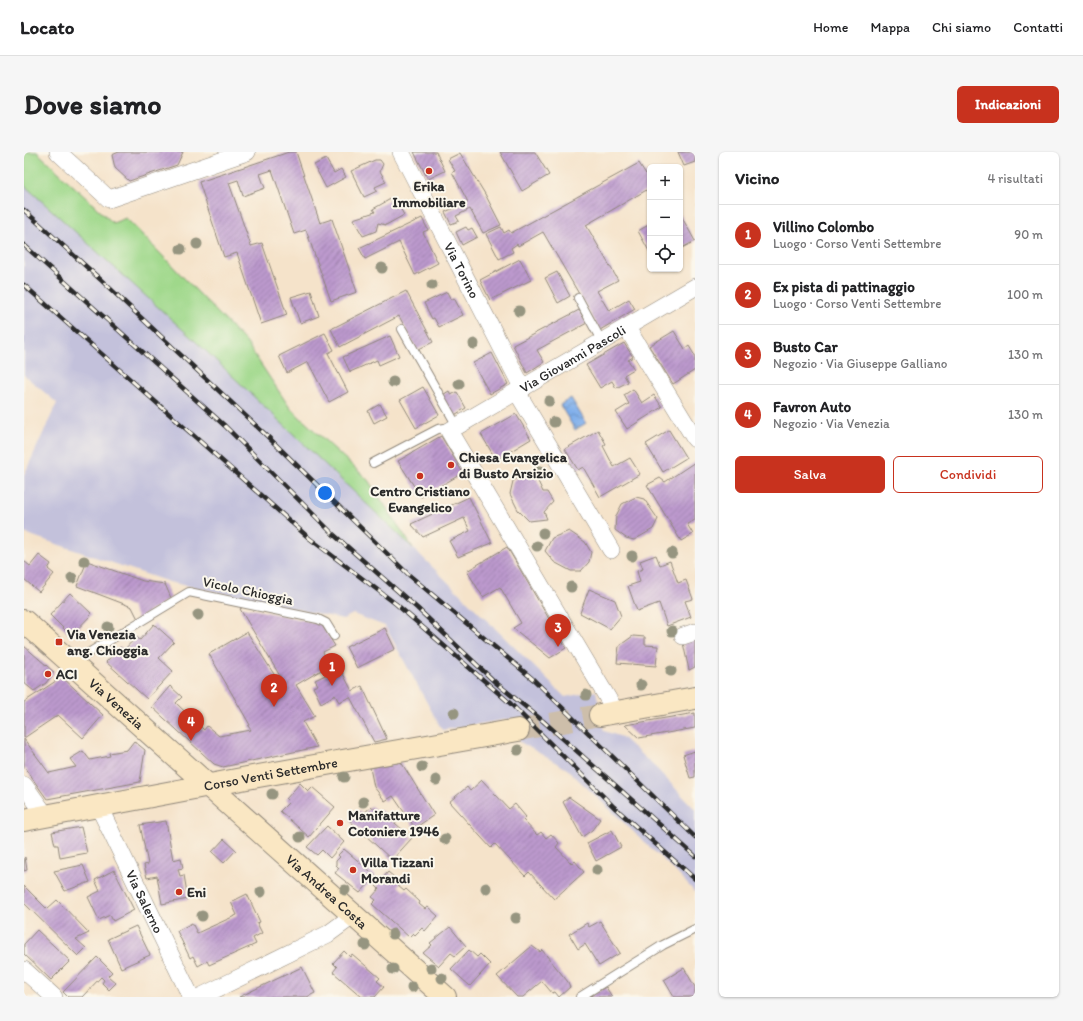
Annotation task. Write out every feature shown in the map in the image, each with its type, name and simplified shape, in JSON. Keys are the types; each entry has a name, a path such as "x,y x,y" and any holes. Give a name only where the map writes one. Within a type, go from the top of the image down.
{"street":[{"path":"58,152 109,200 247,152"},
{"name":"Via Torino","path":"401,152 520,390 611,550"},
{"name":"Via Giovanni Pascoli","path":"453,429 695,287"},
{"path":"627,328 695,439"},
{"path":"453,429 608,713 695,698"},
{"name":"Via Venezia","path":"24,621 209,785"},
{"name":"Corso Venti Settembre","path":"24,820 209,785 518,730"},
{"path":"24,785 46,816"},
{"name":"Via Andrea Costa","path":"209,785 445,997"},
{"name":"Via Salerno","path":"99,807 191,997"},
{"path":"200,997 328,934 354,915"},
{"path":"24,970 54,997"}],"lane":[{"path":"578,298 602,342"},
{"path":"402,329 453,429"},
{"path":"373,463 438,429 453,429"},
{"name":"Vicolo Chioggia","path":"71,664 189,592 318,619 326,623 334,636"},
{"path":"580,997 663,946 695,929"}],"shaded area":[{"path":"24,152 37,152 113,223 126,218 246,342 290,408 368,480 413,548 565,697 596,691 604,731 622,737 657,769 695,809 695,892 674,870 567,769 520,742 516,718 442,730 385,626 353,614 343,619 169,582 24,533 24,475 57,403 24,375"}],"green space":[{"path":"24,152 37,152 113,223 126,218 246,342 290,408 368,480 413,548 205,350 24,185"}],"water":[{"path":"571,398 586,423 575,430 560,405"}],"building":[{"path":"119,152 183,152 177,165 129,181 115,168 112,155"},
{"path":"289,152 296,152 320,223 332,219 357,292 331,301 306,230 294,234 272,170 260,174 265,188 243,196 238,180 229,183 251,246 262,243 287,315 261,324 237,253 224,257 199,182"},
{"path":"414,152 436,152 445,171 428,179"},
{"path":"500,152 535,152 549,175 522,191"},
{"path":"678,152 695,152 695,162 684,166"},
{"path":"460,153 485,194 501,225 483,233 470,209 456,216 459,221 451,224 445,212 468,202 452,172 455,171 448,159"},
{"path":"326,159 334,173 341,169 346,177 326,188 314,165"},
{"path":"375,160 380,160 383,164 380,171 386,182 375,187 377,191 364,197 351,171"},
{"path":"639,163 647,174 647,190 586,225 618,280 597,291 609,311 629,299 635,309 600,330 543,232 518,246 517,244 511,248 513,252 499,259 486,234 501,227 504,233 509,230 511,233"},
{"path":"394,197 404,215 386,225 378,223 376,231 363,236 353,219 375,212 373,209"},
{"path":"422,218 428,230 423,232 438,263 415,275 399,242 365,259 359,248"},
{"path":"683,219 695,241 683,247"},
{"path":"647,226 647,248 638,231"},
{"path":"466,227 468,230 472,228 477,237 462,245 456,232"},
{"path":"520,259 531,280 490,300 480,280"},
{"path":"557,272 570,296 558,303 545,278"},
{"path":"311,291 319,316 300,323 291,297"},
{"path":"406,291 433,342 417,350 399,316 340,347 331,329"},
{"path":"447,292 451,300 454,298 463,315 439,327 434,318 432,319 424,303"},
{"path":"579,310 587,323 537,350 544,362 527,373 513,345"},
{"path":"674,331 685,349 689,346 695,356 695,370 673,384 649,346"},
{"path":"325,333 334,350 328,353 348,392 329,402 308,362 287,373 279,356"},
{"path":"390,336 399,356 379,365 377,360 350,372 343,357"},
{"path":"624,343 633,357 628,360 634,369 624,375 628,382 616,388 612,381 600,388 586,365"},
{"path":"492,353 508,384 490,394 473,363"},
{"path":"423,387 439,415 416,428 400,400"},
{"path":"633,389 642,403 654,395 662,407 627,429 616,412 629,404 624,395"},
{"path":"449,391 451,395 457,392 466,408 453,416 441,396"},
{"path":"380,404 387,416 374,423 368,411"},
{"path":"516,414 531,439 496,460 481,434"},
{"path":"598,430 606,444 603,446 614,467 630,458 640,474 600,497 583,467 578,470 565,449"},
{"path":"669,430 686,458 663,472 646,444"},
{"path":"441,436 463,473 421,497 398,461"},
{"path":"695,462 695,520 687,524 693,534 681,541 647,485 660,478 665,482"},
{"path":"522,475 536,477 543,492 547,492 553,502 544,512 547,519 529,521 518,510 510,494 513,481"},
{"path":"469,497 492,543 458,557 449,541 470,531 464,518 423,537 411,524"},
{"path":"636,497 644,499 658,519 653,529 634,540 626,538 615,530 616,516 622,504"},
{"path":"569,531 585,542 591,552 589,562 581,571 571,571 554,562 545,551 552,538"},
{"path":"507,547 566,648 550,658 513,628 521,623 500,587 483,597 467,571"},
{"path":"39,555 51,564 48,569 54,574 39,592 24,579 24,561 30,566"},
{"path":"656,555 660,565 670,561 678,583 686,580 693,599 685,601 691,617 667,626 659,603 637,611 628,586 640,582 637,571 643,569 640,561"},
{"path":"87,561 143,581 165,584 171,598 138,619 132,607 77,586"},
{"path":"589,589 615,600 621,616 610,629 580,613"},
{"path":"70,593 92,614 71,636 50,615"},
{"path":"243,607 321,624 335,646 323,652 330,665 296,685 315,716 303,722 317,747 223,767 214,764 152,707 170,686 182,697 176,703 204,730 207,726 219,736 251,730 248,726 250,725 209,654 247,632 279,682 280,676 240,609"},
{"path":"154,624 174,642 159,658 173,671 147,699 106,662 120,647 124,650 136,637 140,640"},
{"path":"385,628 395,649 357,668 346,647"},
{"path":"633,636 645,637 645,645 658,646 656,666 617,663 619,646"},
{"path":"695,639 695,667 689,670 683,643"},
{"path":"24,646 54,672 46,683 34,691 24,683"},
{"path":"340,668 352,691 362,686 387,739 374,742 350,697 339,702 335,695 321,703 313,687 318,685 315,680"},
{"path":"62,677 103,715 83,738 58,715 24,738 24,702"},
{"path":"695,713 695,728 639,738 625,725"},
{"path":"24,739 49,773 76,767 70,759 83,751 90,760 110,756 109,753 127,750 134,741 145,750 140,782 47,799 24,767"},
{"path":"695,751 695,777 690,778 683,755"},
{"path":"401,762 434,815 415,828 393,796 385,801 374,787 370,768"},
{"path":"482,780 509,809 515,804 526,817 523,820 537,835 541,832 546,838 551,834 559,843 556,847 572,864 575,861 584,872 554,899 529,872 525,876 495,844 491,848 449,802 467,787 470,791"},
{"path":"300,783 308,791 312,787 335,807 309,837 280,811 289,802 286,799"},
{"path":"569,797 600,819 592,830 582,837 563,802"},
{"path":"371,806 378,812 380,810 412,838 392,860 350,821 359,811 363,815"},
{"path":"166,821 173,860 181,858 183,868 178,869 180,876 184,875 188,899 162,904 157,876 147,878 144,865 148,864 140,825"},
{"path":"327,826 344,842 330,858 322,850 317,855 307,847"},
{"path":"81,827 87,853 60,858 58,845 55,845 52,832"},
{"path":"612,830 621,847 596,861 587,843"},
{"path":"224,839 236,850 224,863 212,852"},
{"name":"Villa Tizzani Morandi","path":"344,849 376,876 360,893 335,873 339,868 336,865 336,861 340,857 338,855"},
{"path":"25,857 27,870 24,871 24,858"},
{"path":"83,865 90,882 65,891 54,871"},
{"path":"114,870 134,910 113,921 110,915 99,920 88,897 100,891 95,880"},
{"path":"388,872 401,883 398,886 404,891 406,889 420,902 419,904 425,909 428,907 438,916 425,931 422,928 415,935 413,933 409,937 372,904 376,900 372,897 379,889 376,886"},
{"path":"24,886 47,909 57,900 89,933 76,939 86,948 78,956 24,903"},
{"path":"247,894 260,922 257,923 262,933 253,938 256,944 209,965 207,961 198,966 193,956 190,958 177,931 192,923 197,933 237,915 231,902"},
{"path":"600,921 620,953 599,966 585,944 578,949 569,934 587,923 589,927"},
{"path":"136,926 150,955 121,968 108,939"},
{"path":"450,927 466,946 455,956 451,953 439,966 423,953 432,945 430,943"},
{"path":"37,930 70,961 51,980 24,954 24,944"},
{"path":"532,946 540,952 542,950 568,982 570,987 559,997 555,992 552,993 542,981 523,997 517,997 497,976"},
{"path":"469,950 477,957 480,954 490,964 470,986 451,969"},
{"path":"344,951 350,957 352,954 380,978 377,981 384,987 375,997 362,997 333,972 337,967 333,963"},
{"path":"97,957 112,972 108,976 116,983 109,990 102,983 104,980 101,977 82,997 68,997 63,992"},
{"path":"302,967 315,993 307,997 239,997"},
{"path":"684,968 695,987 695,997 674,997 664,980"},
{"path":"606,987 612,997 589,997 595,993"}],"tunnel":[{"path":"518,730 600,715"}],"railway":[{"path":"24,210 266,435 409,575 534,680 695,837"},
{"path":"24,245 225,426 333,534 417,608 495,682 543,721 695,856"},
{"path":"24,285 309,538 396,604 511,704 614,807 695,879"}],"place":[{"name":"Erika Immobiliare","path":"429,171"},
{"name":"Chiesa Evangelica di Busto Arsizio","path":"451,465"},
{"name":"Centro Cristiano Evangelico","path":"420,476"},
{"name":"Via Venezia ang. Chioggia","path":"59,642"},
{"name":"Busto Car","path":"558,647"},
{"name":"ACI","path":"48,674"},
{"name":"Villino Colombo","path":"332,686"},
{"name":"Ex pista di pattinaggio","path":"274,707"},
{"name":"Favron Auto","path":"191,741"},
{"name":"Manifatture Cotoniere 1946","path":"340,823"},
{"name":"Villa Tizzani Morandi","path":"353,870"},
{"name":"Eni","path":"179,892"}]}
